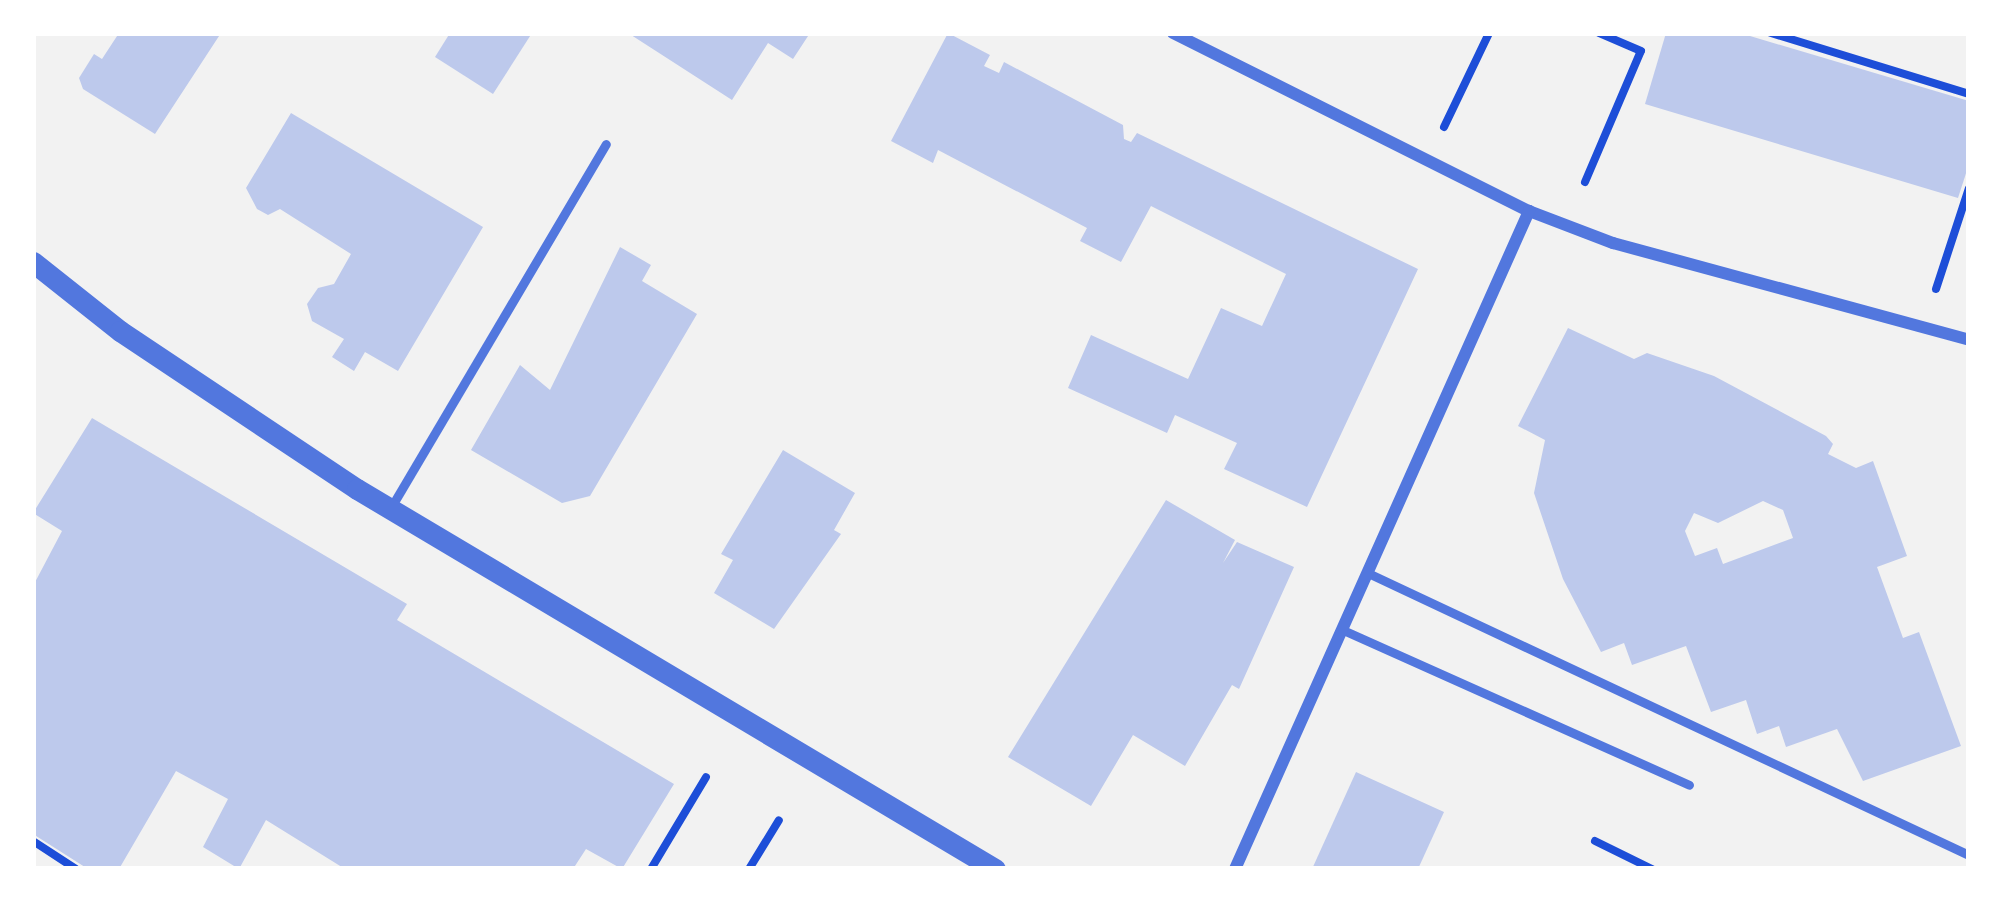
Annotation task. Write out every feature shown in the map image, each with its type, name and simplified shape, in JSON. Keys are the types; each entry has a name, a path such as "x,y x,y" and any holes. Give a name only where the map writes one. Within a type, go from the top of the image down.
{"street":[{"path":"1172,33 1528,211 1613,243 1969,340"},
{"path":"1235,869 1528,211"},
{"path":"36,271 185,376 390,509 995,869"}],"lane":[{"path":"390,509 606,144"},
{"path":"1368,572 1969,855"},
{"path":"1343,630 1689,785"}],"path":[{"path":"1444,127 1489,33"},
{"path":"1585,182 1641,51 1599,33"},
{"path":"1771,33 1969,94"},
{"path":"1936,289 1969,188"},
{"path":"651,869 706,777"},
{"path":"748,869 779,820"},
{"path":"33,842 76,869"},
{"path":"1595,842 1652,869"}],"building":[{"path":"119,33 221,33 155,134 83,89 79,78 94,54 102,59"},
{"path":"450,33 532,33 493,94 435,57"},
{"path":"628,33 810,33 793,59 768,43 732,100"},
{"path":"948,33 990,55 984,66 999,73 1004,62 1123,125 1124,139 1131,142 1137,133 1418,269 1307,507 1224,469 1237,443 1175,415 1167,433 1068,388 1091,335 1188,379 1221,308 1262,326 1286,274 1151,206 1121,262 1080,241 1087,228 938,150 933,163 891,141"},
{"path":"1666,33 1740,33 1969,101 1969,164 1958,198 1645,104"},
{"path":"291,113 483,227 398,371 365,352 354,371 332,357 344,339 312,321 307,304 318,288 334,284 351,254 280,209 268,215 257,209 246,188"},
{"path":"620,247 651,265 642,281 697,314 590,496 562,503 471,450 520,365 550,390"},
{"path":"1568,328 1634,359 1647,353 1714,376 1826,436 1833,444 1828,454 1856,468 1873,461 1907,556 1877,567 1903,638 1919,632 1961,746 1863,781 1837,729 1786,747 1779,726 1757,734 1746,700 1711,712 1686,646 1632,665 1624,643 1601,652 1563,579 1534,493 1545,440 1518,426","holes":["1763,501 1783,510 1793,538 1723,564 1717,548 1695,556 1685,531 1694,513 1718,523"]},
{"path":"92,418 407,604 397,620 674,784 622,869 586,849 573,869 345,869 266,820 239,869 203,847 228,799 176,771 119,869 88,869 33,834 33,586 62,531 33,513"},
{"path":"783,450 855,493 834,530 841,534 774,629 714,593 733,560 721,554"},
{"path":"1166,500 1235,540 1223,563 1237,542 1294,567 1239,689 1232,685 1185,766 1133,735 1091,806 1008,757"},
{"path":"1356,772 1444,812 1418,869 1312,869"}]}
